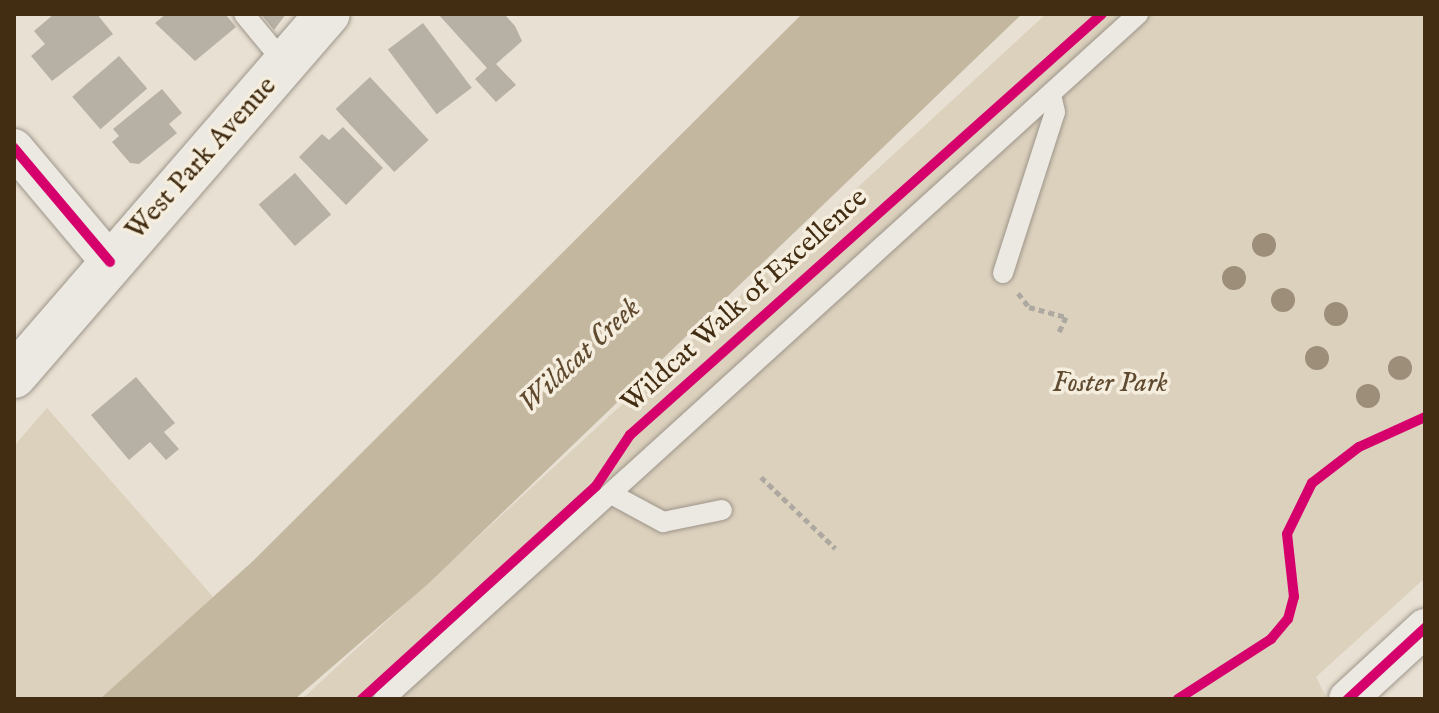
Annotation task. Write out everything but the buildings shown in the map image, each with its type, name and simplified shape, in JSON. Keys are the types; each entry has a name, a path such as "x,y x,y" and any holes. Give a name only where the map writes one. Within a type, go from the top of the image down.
{"main road":[{"name":"West Park Avenue","path":"14,376 328,14"}],"street":[{"path":"14,148 110,262"},
{"path":"1348,699 1425,628"}],"lane":[{"path":"244,14 286,65"},
{"path":"384,699 615,496 659,446 1138,14"},
{"path":"1003,273 1055,112 1051,94"},
{"path":"615,496 643,518 663,522 722,510"}],"path":[{"path":"1003,273 1029,307 1066,317 1059,332"},
{"path":"761,477 835,548"}],"green space":[{"name":"Foster Park","path":"1046,14 1425,14 1425,578 1316,677 1327,699 302,699"},
{"path":"47,408 215,599 100,699 14,699 14,446"}],"water":[{"name":"Wildcat Creek","path":"802,14 1022,14 428,584 295,699 100,699 253,561"}],"cycle path":[{"name":"Wildcat Walk of Excellence","path":"362,699 596,486 630,435 1102,14"},
{"path":"14,148 110,262"},
{"path":"1178,699 1271,639 1288,619 1294,597 1287,534 1312,483 1359,447 1425,417"},
{"path":"1348,699 1425,628"}]}
